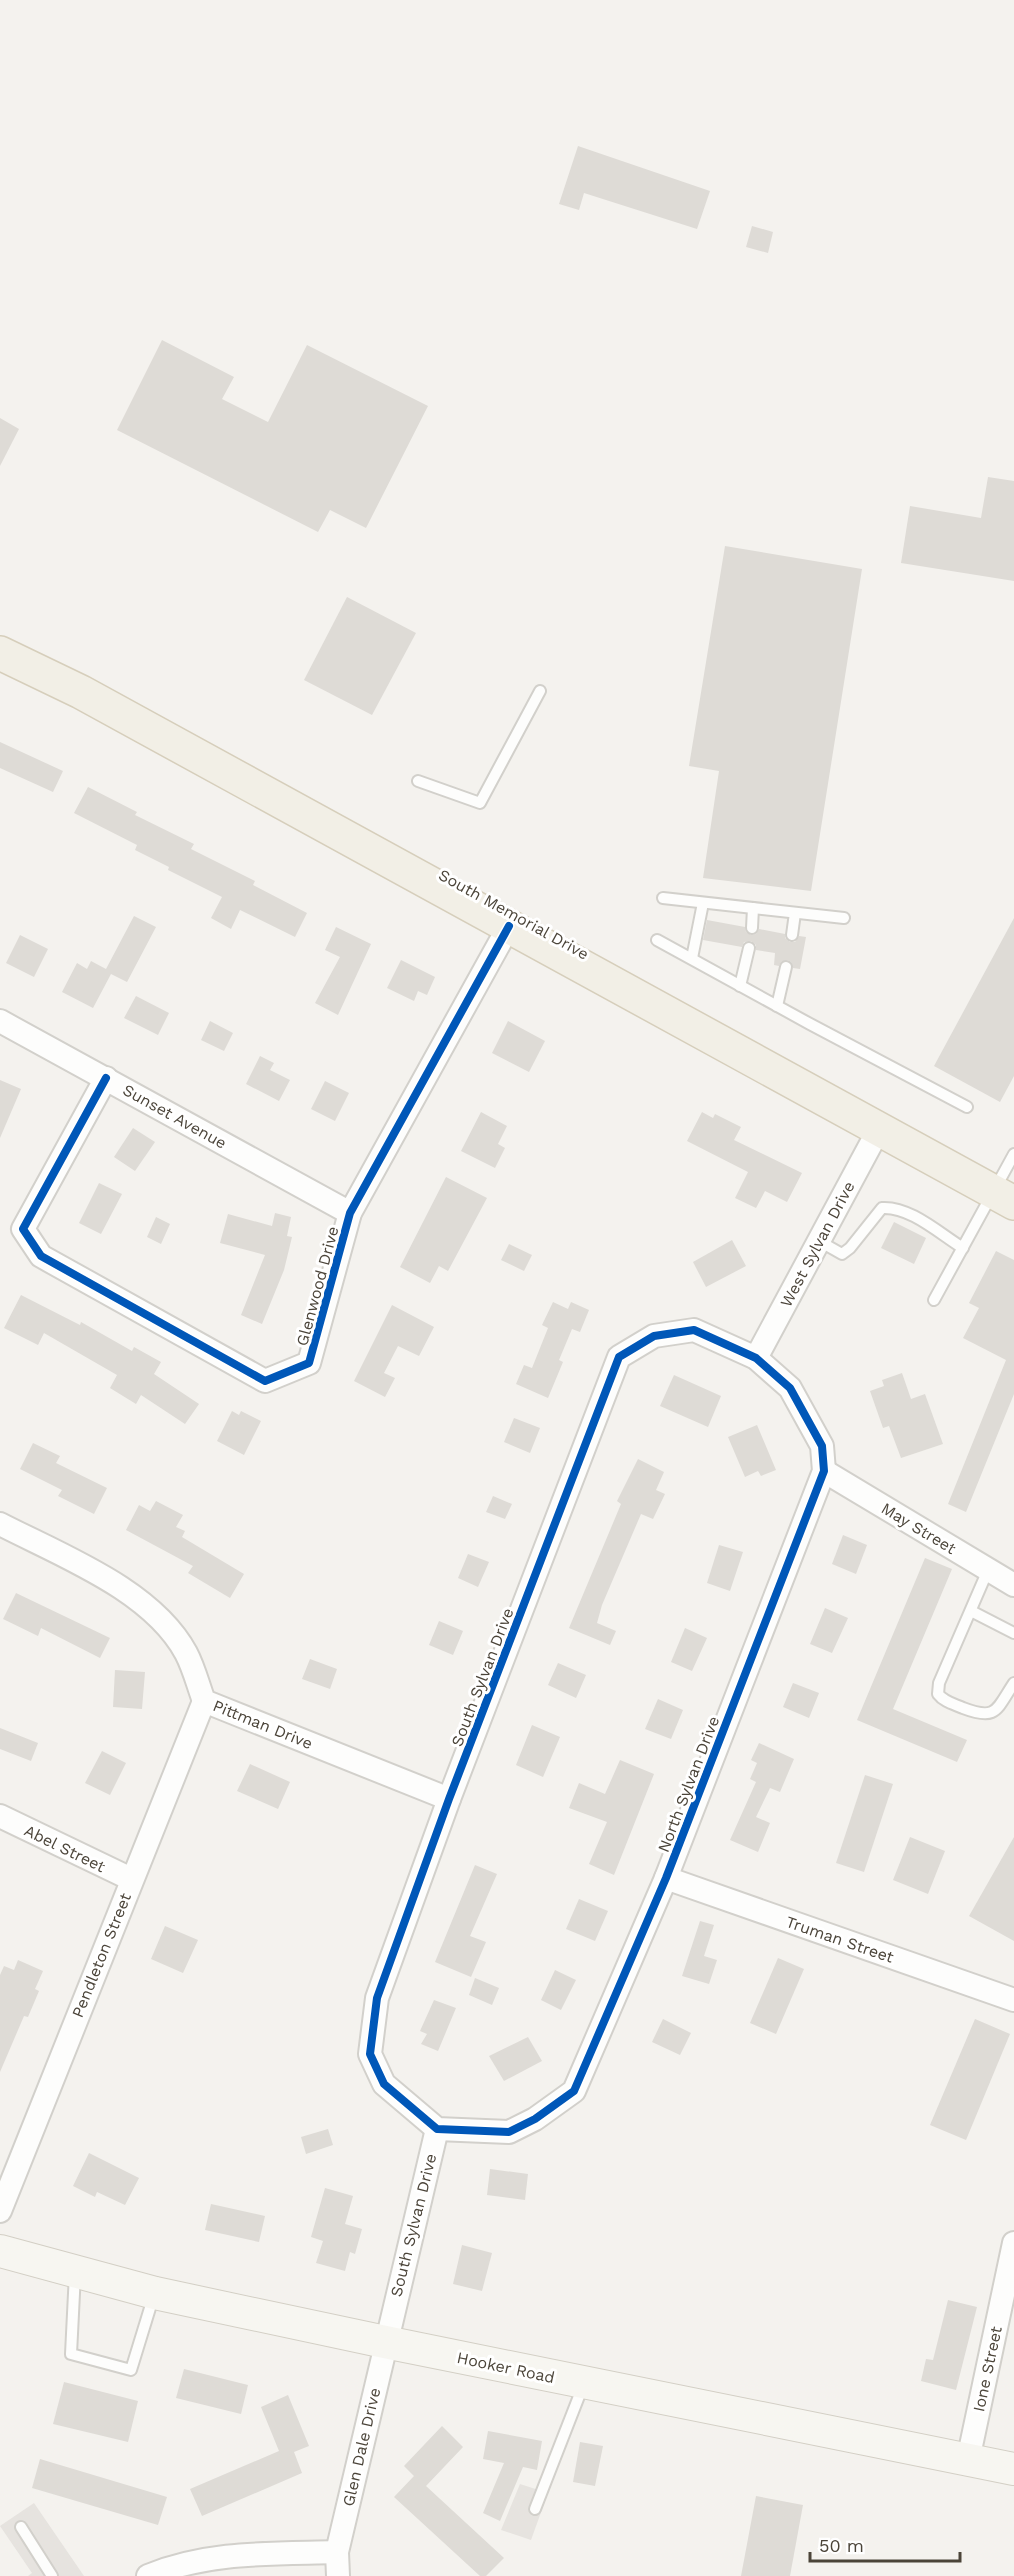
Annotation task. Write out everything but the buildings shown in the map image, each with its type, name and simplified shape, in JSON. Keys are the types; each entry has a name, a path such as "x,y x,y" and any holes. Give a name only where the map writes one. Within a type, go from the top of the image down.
{"main road":[{"name":"South Memorial Drive","path":"0,652 92,698 1004,1197"},
{"name":"Hooker Road","path":"0,2252 155,2293 584,2383 1014,2469"}],"street":[{"name":"Glenwood Drive","path":"106,1078 22,1229 41,1256 265,1381 309,1363 350,1213 509,926"},
{"name":"Sunset Avenue","path":"0,1021 350,1213"},
{"name":"West Sylvan Drive","path":"756,1358 879,1129"},
{"name":"South Sylvan Drive","path":"385,2342 437,2129 384,2084 370,2054 377,1998 449,1799 619,1357 654,1336 694,1330 756,1358"},
{"name":"North Sylvan Drive","path":"437,2129 509,2132 535,2119 573,2091 666,1878 824,1471 822,1446 790,1388 756,1358"},
{"name":"May Street","path":"824,1471 1014,1585"},
{"name":"Pittman Drive","path":"0,1524 131,1593 162,1620 186,1653 204,1701 449,1799"},
{"name":"Pendleton Street","path":"0,2211 204,1701"},
{"name":"Abel Street","path":"0,1816 131,1879"},
{"name":"Truman Street","path":"666,1878 1014,2000"},
{"name":"Ione Street","path":"968,2460 1014,2243"},
{"name":"Glen Dale Drive","path":"338,2576 338,2552 385,2342"},
{"path":"148,2576 168,2567 211,2557 338,2552"}],"lane":[{"path":"418,781 480,803 540,691"},
{"path":"663,898 844,918"},
{"path":"692,958 703,903"},
{"path":"752,928 753,908"},
{"path":"792,935 795,912"},
{"path":"657,940 967,1107"},
{"path":"740,986 749,948"},
{"path":"777,1006 786,967"},
{"path":"934,1300 963,1248 1004,1197 1014,1154"},
{"path":"819,1241 842,1254 850,1248 882,1208 894,1208 963,1248"},
{"path":"988,1570 939,1683 938,1694 947,1702 981,1714 989,1714 996,1710 1014,1683"},
{"path":"970,1611 1014,1633"},
{"path":"75,2273 71,2354 130,2370 155,2293"},
{"path":"535,2509 584,2383"},
{"path":"21,2527 52,2576"}],"shaded area":[{"path":"520,2484 548,2493 531,2540 501,2530"},
{"path":"34,2503 84,2576 28,2576 32,2573 0,2526"}],"cycle path":[{"path":"106,1078 23,1229 41,1256 265,1381 309,1363 350,1213 509,926"},
{"path":"694,1330 756,1358 790,1388 822,1446 824,1471 666,1878 574,2091 535,2119 509,2132 437,2129 384,2084 370,2054 377,1998 449,1799 619,1357 654,1336 694,1330"}]}
